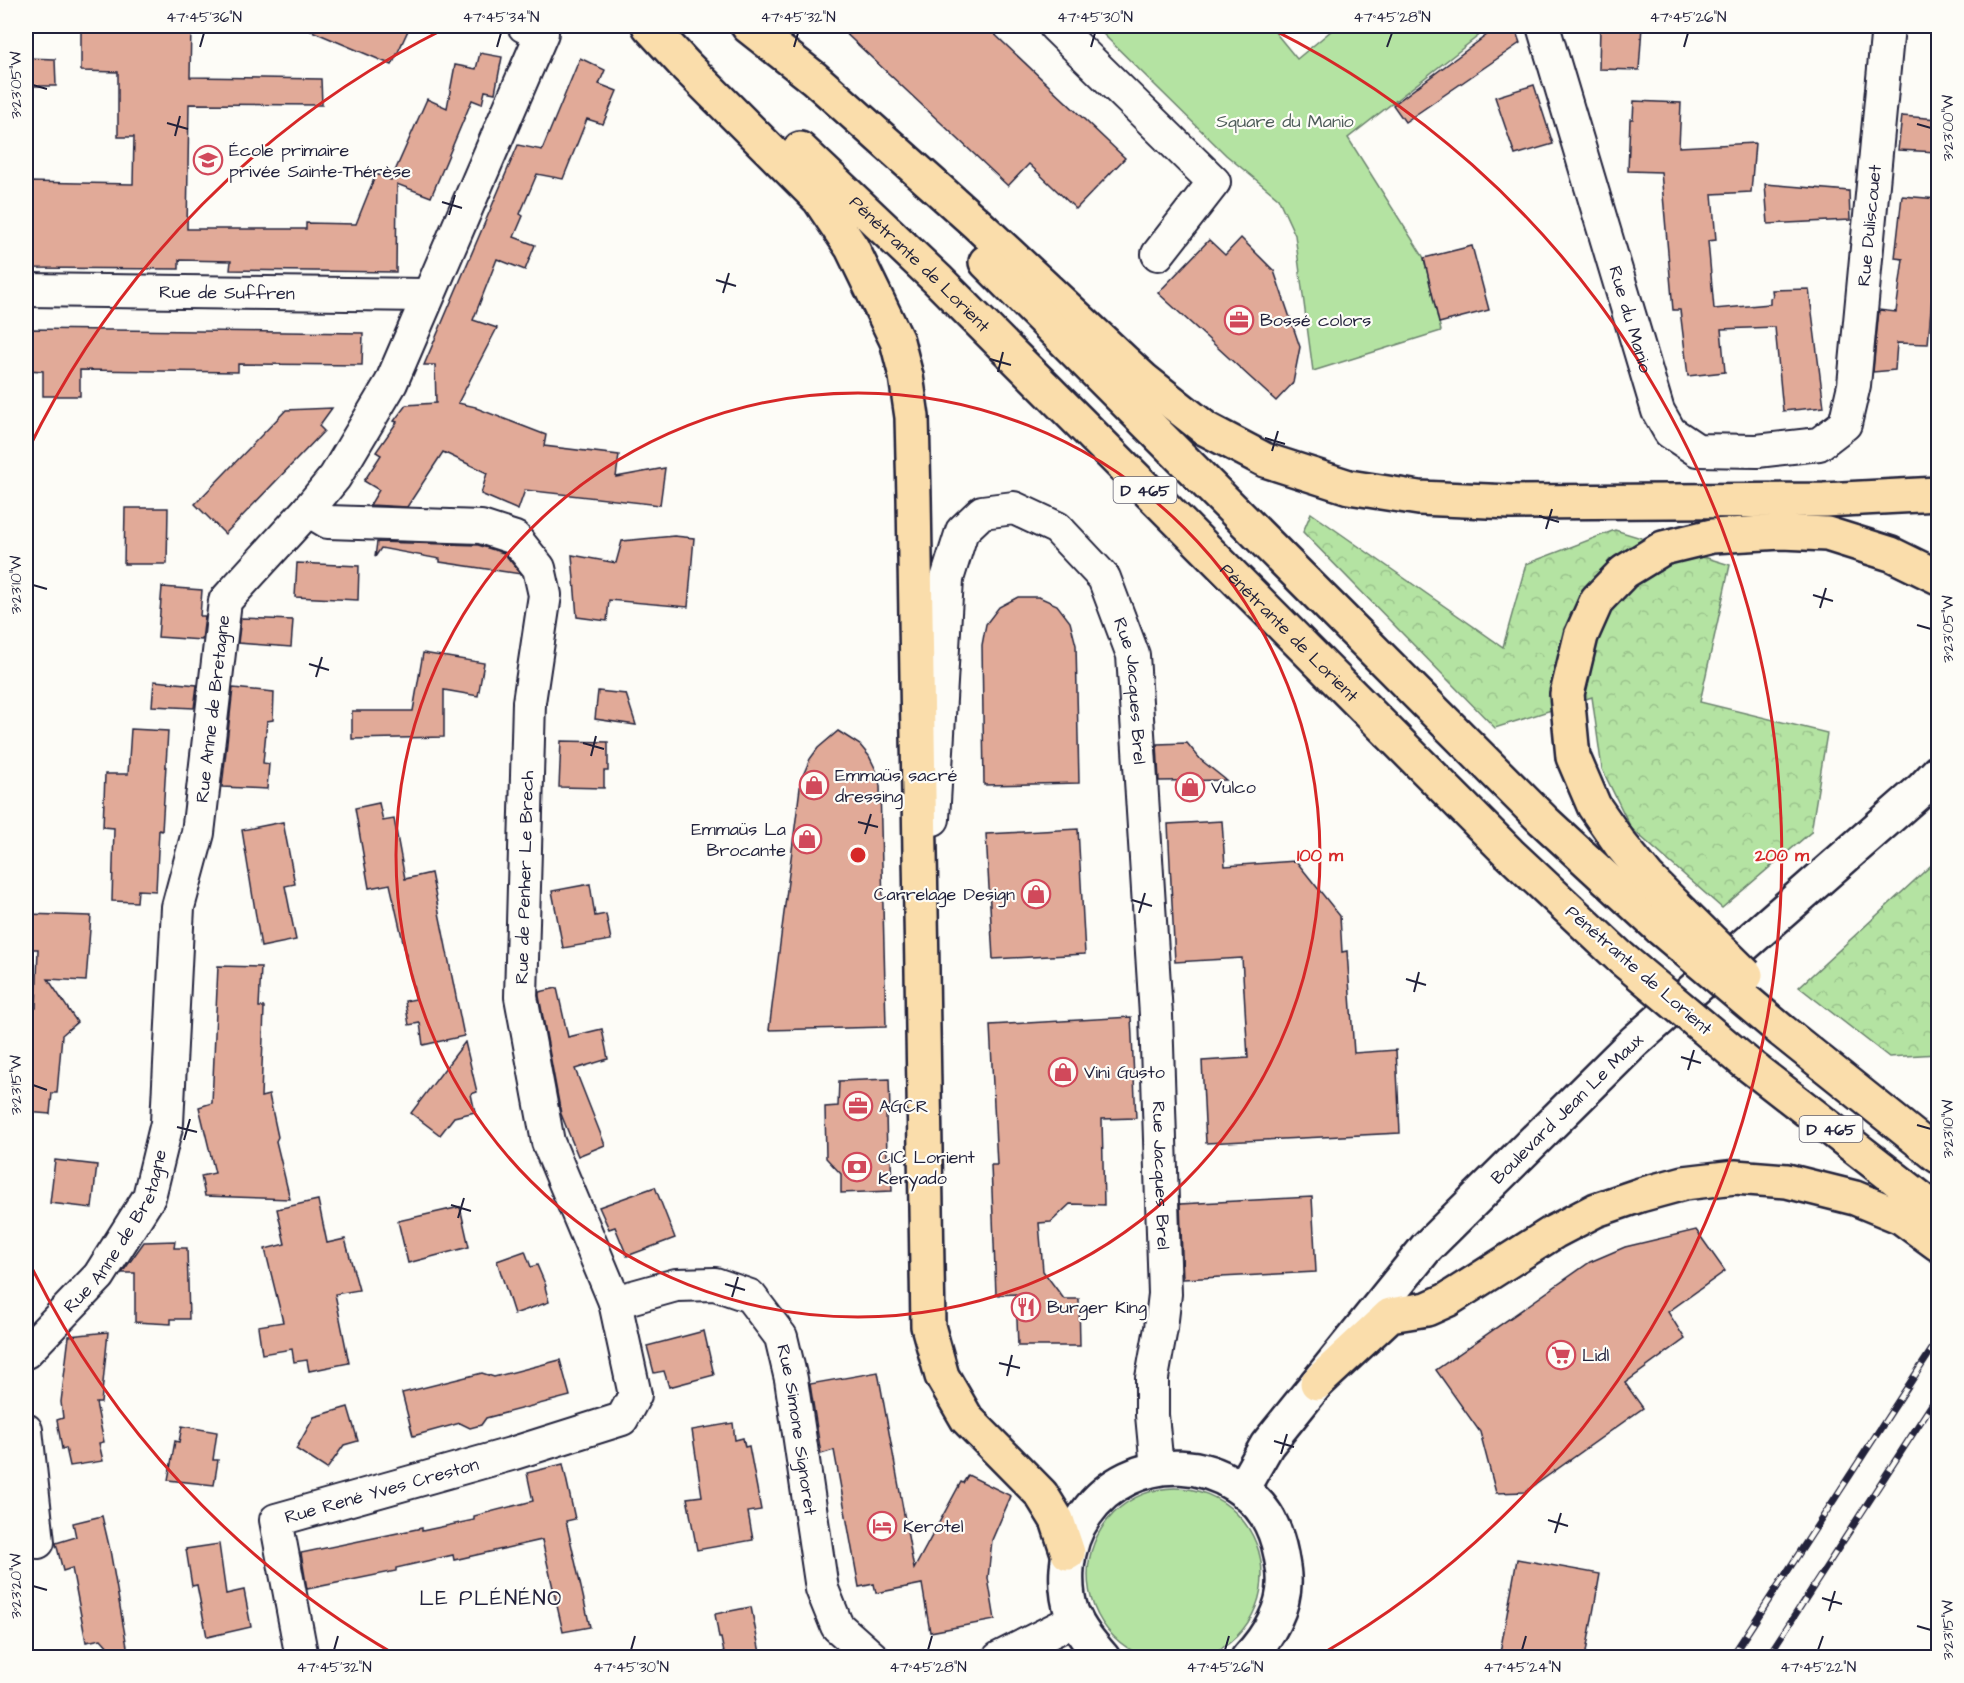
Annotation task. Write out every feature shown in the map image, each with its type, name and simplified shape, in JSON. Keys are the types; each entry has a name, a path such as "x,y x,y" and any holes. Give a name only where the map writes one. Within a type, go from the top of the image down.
{"highway":[{"path":"649,26 819,199 852,248 897,341 906,376 912,417 928,1326 942,1376 967,1419 1041,1494 1057,1520 1068,1553"},
{"name":"Pénétrante de Lorient","path":"667,26 757,107 937,279 1484,829 1622,958 1919,1208"},
{"name":"D 465","path":"736,26 962,238 1544,820 1672,921 1788,1027 1938,1155"},
{"path":"748,26 814,78 1144,380 1206,429 1265,460 1349,487 1419,498 1511,502 1824,500 1938,494"},
{"path":"1672,921 1648,878 1621,845 1594,806 1573,757 1568,694 1581,636 1597,600 1624,573 1663,548 1712,536 1782,532 1827,534 1891,554 1938,577"},
{"path":"1317,1383 1390,1315 1427,1309 1448,1300 1554,1232 1596,1210 1684,1183 1734,1177 1787,1180 1855,1198 1919,1208 1938,1244"}],"main road":[{"name":"Boulevard Jean Le Maux","path":"1242,1489 1267,1445 1426,1248 1634,1042 1922,789 1938,772"},
{"path":"1103,1658 1086,1639 1072,1612 1066,1585 1068,1553 1076,1532 1091,1506 1117,1483 1140,1472 1177,1466 1203,1470 1226,1479 1242,1489 1265,1511 1278,1540 1285,1578 1281,1602 1269,1632 1248,1658"}],"street":[{"path":"1054,26 1214,182 1158,254"},
{"name":"Rue du Manio","path":"1543,26 1658,411 1670,432 1697,450 1757,451 1819,444 1845,424"},
{"name":"Rue Duliscouet","path":"1845,424 1854,385 1888,26"},
{"name":"Rue Anne de Bretagne","path":"26,1352 99,1276 149,1197 167,1123 178,907 198,833 225,601 308,510 334,477 391,383 533,29"},
{"name":"Rue de Suffren","path":"26,290 427,295"},
{"name":"Rue Jacques Brel","path":"921,1015 947,579 962,531 982,512 1014,508 1057,528 1104,578 1133,655 1156,1015 1165,1294 1152,1378 1152,1415 1157,1468"},
{"name":"Rue de Penher Le Brech","path":"308,510 328,522 481,527 515,538 539,568 545,595 529,702 521,997 548,1142 615,1302 635,1395 622,1419"},
{"name":"Rue Simone Signoret","path":"615,1302 676,1285 716,1284 750,1296 781,1337 791,1379 822,1589 837,1626 873,1658"},
{"name":"Rue René Yves Creston","path":"302,1658 276,1521 511,1455 622,1419"},
{"path":"26,1430 38,1542"},
{"path":"999,1658 1076,1619"}],"green space":[{"name":"Square du Manio","path":"1095,26 1270,26 1297,59 1337,26 1491,26 1348,138 1424,258 1441,331 1313,371 1295,235 1278,198 1226,155"},
{"path":"1311,513 1503,647 1526,564 1615,530 1730,565 1700,702 1827,733 1811,832 1722,908 1631,828 1602,769 1592,697 1495,728 1303,532"},
{"path":"1938,859 1937,1054 1889,1057 1799,987"},
{"path":"1175,1488 1192,1489 1208,1494 1224,1502 1237,1513 1248,1526 1256,1542 1261,1558 1261,1592 1256,1608 1248,1624 1237,1637 1224,1648 1208,1656 1192,1661 1175,1662 1158,1661 1142,1656 1126,1648 1113,1637 1102,1624 1094,1608 1089,1592 1088,1575 1089,1558 1094,1542 1102,1526 1113,1513 1126,1502 1142,1494 1158,1489"}],"building":[{"path":"81,26 191,26 190,77 321,79 322,105 189,104 187,229 306,229 306,223 356,224 376,174 391,180 427,99 447,108 455,65 476,69 480,53 502,57 495,93 485,91 482,104 472,100 431,197 397,184 396,272 230,270 231,261 179,260 179,269 26,268 26,182 133,184 134,137 118,137 118,72 81,71"},
{"path":"300,26 410,26 392,65"},
{"path":"838,26 986,26 1125,158 1076,209 1029,164 1008,186"},
{"path":"1499,26 1514,26 1520,43 1405,122 1393,105"},
{"path":"1600,26 1642,26 1639,70 1599,69"},
{"path":"26,58 55,59 56,86 26,86"},
{"path":"580,58 605,70 599,84 617,91 603,124 587,119 563,179 537,174 520,214 523,216 514,237 535,245 525,270 497,259 473,320 497,328 458,403 476,407 546,435 544,446 619,455 616,477 665,468 660,505 525,490 518,510 481,494 487,473 443,452 407,507 370,505 379,490 364,481 381,455 376,452 397,422 394,421 406,405 436,403 435,365 424,365 518,145 542,150"},
{"path":"1534,85 1553,144 1515,155 1495,97"},
{"path":"1634,101 1681,103 1679,147 1755,143 1751,192 1712,194 1716,240 1708,241 1714,309 1770,304 1770,298 1773,297 1772,290 1809,289 1824,407 1783,411 1775,327 1721,329 1725,372 1688,376 1680,310 1673,310 1661,172 1628,171 1630,119 1633,119"},
{"path":"1902,116 1938,119 1938,152 1898,150"},
{"path":"1765,184 1849,191 1850,220 1768,224"},
{"path":"1902,196 1938,199 1938,285 1933,285 1928,344 1897,343 1895,370 1873,372 1879,310 1896,312 1903,259 1895,258"},
{"name":"Bossé colors","path":"1241,238 1274,271 1300,347 1293,383 1276,401 1158,293 1209,240 1225,255"},
{"path":"1472,246 1489,310 1439,323 1424,258"},
{"path":"26,329 363,333 362,365 238,364 238,372 80,370 80,396 43,396 43,371 26,370"},
{"path":"332,408 319,426 324,431 225,534 195,504 286,410"},
{"path":"125,508 168,508 167,564 124,564"},
{"path":"674,536 694,538 688,607 609,600 607,621 577,617 572,555 616,563 622,541"},
{"path":"377,542 478,545 504,553 521,574 440,562 440,559 381,548 375,557"},
{"path":"297,563 359,566 358,600 295,597"},
{"path":"162,587 202,590 200,616 205,616 202,640 158,637"},
{"path":"1018,597 1039,597 1057,605 1070,622 1076,645 1079,783 984,785 982,645 986,624 999,607"},
{"path":"241,618 293,620 291,647 238,643"},
{"path":"423,653 484,663 478,696 444,690 444,737 352,739 352,711 413,711"},
{"path":"154,681 197,685 194,708 152,706"},
{"path":"233,688 274,692 273,720 267,721 263,763 269,764 267,789 222,787"},
{"path":"598,691 626,694 636,725 595,719"},
{"path":"131,729 168,731 156,891 138,890 137,902 112,901 114,828 103,827 105,774 128,774"},
{"path":"838,731 860,745 869,756 880,786 886,1027 769,1030 801,780 810,759 818,748"},
{"path":"561,741 608,742 608,771 604,771 604,788 559,787"},
{"path":"1187,743 1201,760 1226,780 1159,781 1157,744"},
{"path":"379,803 383,821 394,819 405,879 431,873 464,1036 423,1045 420,1023 409,1025 405,1001 416,999 390,884 369,888 355,808"},
{"path":"1222,821 1225,866 1296,861 1340,916 1342,952 1347,951 1354,1053 1396,1050 1400,1133 1206,1143 1202,1061 1248,1058 1242,958 1175,962 1168,824"},
{"path":"283,822 295,884 285,886 296,940 261,947 242,830"},
{"name":"Carrelage Design","path":"1078,829 1085,954 993,959 986,834"},
{"path":"590,884 595,916 606,914 611,940 563,948 552,891"},
{"path":"26,914 91,916 86,981 48,979 77,1022 62,1035 57,1093 52,1093 50,1114 26,1112 26,1008 36,1008 38,949 26,949"},
{"path":"218,966 261,967 259,1007 264,1007 261,1097 269,1095 278,1137 276,1141 290,1199 205,1196 201,1176 215,1173 199,1107 212,1103"},
{"path":"557,988 568,1037 602,1029 608,1059 575,1069 605,1145 578,1156 561,1114 539,996 539,992"},
{"path":"1131,1017 1136,1118 1102,1119 1104,1205 1070,1204 1051,1222 1039,1223 1043,1271 1064,1299 1079,1299 1080,1346 1018,1346 1016,1294 996,1295 991,1165 997,1165 990,1025"},
{"path":"465,1042 477,1092 471,1094 475,1112 454,1117 440,1135 411,1113"},
{"path":"889,1079 890,1112 886,1112 887,1159 891,1159 892,1191 841,1193 841,1174 826,1158 825,1107 838,1106 839,1081"},
{"path":"55,1160 97,1165 92,1208 50,1203"},
{"path":"655,1187 675,1238 627,1256 615,1227 609,1229 599,1207"},
{"path":"1312,1197 1316,1272 1183,1279 1180,1204"},
{"path":"318,1200 327,1243 345,1239 359,1290 335,1294 349,1363 309,1371 307,1360 294,1362 292,1349 262,1354 258,1326 283,1322 265,1249 285,1244 277,1209"},
{"path":"460,1207 469,1247 408,1263 398,1221"},
{"name":"Lidl","path":"1696,1230 1725,1271 1668,1312 1685,1339 1625,1383 1643,1408 1525,1492 1496,1493 1480,1432 1436,1370 1590,1262 1625,1247"},
{"path":"175,1241 174,1248 187,1248 189,1319 171,1319 171,1324 135,1322 135,1273 122,1273 144,1242"},
{"path":"525,1251 531,1267 537,1265 546,1286 549,1302 514,1314 497,1261"},
{"path":"704,1331 714,1375 669,1387 664,1371 654,1373 647,1346"},
{"path":"108,1332 101,1403 96,1403 104,1442 99,1443 103,1461 70,1466 66,1448 62,1449 57,1420 63,1418 61,1402 69,1336"},
{"path":"560,1360 570,1396 486,1418 481,1425 470,1428 460,1423 413,1436 402,1393 482,1373 494,1377"},
{"path":"878,1372 914,1569 961,1482 963,1483 968,1475 1011,1496 992,1540 988,1578 995,1620 930,1632 922,1584 876,1593 874,1584 859,1587 834,1450 821,1454 810,1384"},
{"path":"348,1407 358,1441 344,1445 327,1469 296,1449 314,1417"},
{"path":"733,1423 735,1440 743,1438 745,1447 749,1446 761,1510 748,1512 753,1540 697,1550 687,1498 702,1496 692,1430"},
{"path":"182,1426 217,1432 213,1460 218,1460 214,1485 168,1480 175,1441 179,1442"},
{"path":"563,1464 575,1519 566,1521 590,1627 563,1632 542,1540 454,1560 453,1555 396,1568 396,1571 307,1589 301,1553 422,1528 422,1531 474,1520 474,1516 533,1501 527,1473"},
{"path":"102,1516 129,1658 118,1658 101,1639 86,1642 72,1568 63,1571 56,1543 76,1537 73,1523"},
{"path":"219,1544 226,1594 244,1590 251,1627 207,1637 197,1585 192,1586 186,1549"},
{"path":"1517,1559 1600,1574 1585,1658 1499,1658"},
{"path":"751,1607 761,1658 725,1658 715,1614"}],"railway":[{"path":"1731,1658 1938,1340"},
{"path":"1767,1658 1938,1395"}],"place":[{"name":"École primaire privée Sainte-Thérèse","path":"208,160"},
{"name":"Bossé colors","path":"1239,320"},
{"name":"Emmaüs sacré dressing","path":"814,785"},
{"name":"Vulco","path":"1190,787"},
{"name":"Emmaüs La Brocante","path":"807,839"},
{"name":"Carrelage Design","path":"1036,894"},
{"name":"Vini Gusto","path":"1063,1072"},
{"name":"AGCR","path":"858,1106"},
{"name":"CIC Lorient Keryado","path":"857,1167"},
{"name":"Burger King","path":"1026,1307"},
{"name":"Lidl","path":"1561,1355"},
{"name":"Kerotel","path":"882,1526"}],"district":[{"name":"LE PLÉNÉNO","path":"491,1598"}]}
